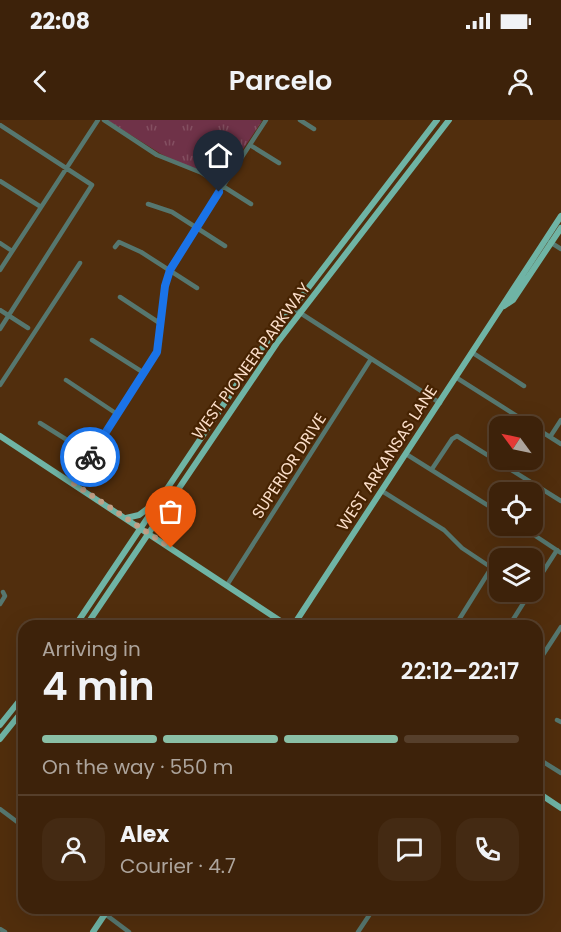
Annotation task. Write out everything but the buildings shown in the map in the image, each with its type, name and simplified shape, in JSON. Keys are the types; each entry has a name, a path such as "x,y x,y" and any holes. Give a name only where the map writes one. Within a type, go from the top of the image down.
{"main road":[{"name":"WEST PIONEER PARKWAY","path":"79,620 202,435 291,307 437,120"},
{"name":"WEST PIONEER PARKWAY","path":"90,620 209,442 300,313 449,120"},
{"path":"364,213 372,219"},
{"name":"WEST ARKANSAS LANE","path":"297,620 504,306 513,300 561,216"},
{"name":"WEST ARKANSAS LANE","path":"548,241 561,228"},
{"path":"202,435 209,442"},
{"path":"0,436 279,620"},
{"path":"125,518 140,515 159,500"},
{"path":"136,552 143,545 159,540"},
{"path":"0,725 18,702"},
{"path":"0,739 18,716"},
{"path":"543,796 561,808"},
{"path":"93,932 104,915"}],"street":[{"path":"0,270 98,120"},
{"path":"104,120 157,155 202,172 251,204"},
{"path":"73,483 157,352 165,286 170,270 266,120"},
{"path":"300,120 314,129"},
{"path":"0,125 90,183 92,188 0,329"},
{"path":"250,145 279,163"},
{"path":"0,181 41,207"},
{"path":"148,204 172,212 225,246"},
{"path":"548,241 561,249"},
{"path":"115,247 119,242 125,244 197,288"},
{"path":"0,243 12,251"},
{"path":"0,385 80,263"},
{"path":"120,297 162,324"},
{"path":"291,307 440,403"},
{"path":"0,310 28,328"},
{"path":"92,339 144,373"},
{"path":"473,353 525,386"},
{"name":"SUPERIOR DRIVE","path":"226,585 371,359"},
{"path":"457,378 561,444"},
{"path":"66,380 117,414"},
{"path":"550,437 561,420"},
{"path":"40,423 91,455"},
{"path":"432,470 452,438 457,435 561,501"},
{"path":"406,454 489,506"},
{"path":"382,491 444,530 462,548 489,566 490,570 459,620"},
{"path":"535,536 559,552 543,575"},
{"path":"0,604 5,596 3,592"},
{"path":"512,620 524,602"},
{"path":"543,655 561,627"},
{"path":"543,762 561,773"},
{"path":"0,809 18,822"},
{"path":"358,932 370,914"},
{"path":"104,915 129,932"},
{"path":"0,929 5,932"}],"green space":[{"path":"107,120 262,121 221,182 161,154"}],"way so far":[{"path":"90,457 73,483 171,548"}],"route":[{"path":"90,457 157,352 161,336 166,279 177,256 219,192"}]}
